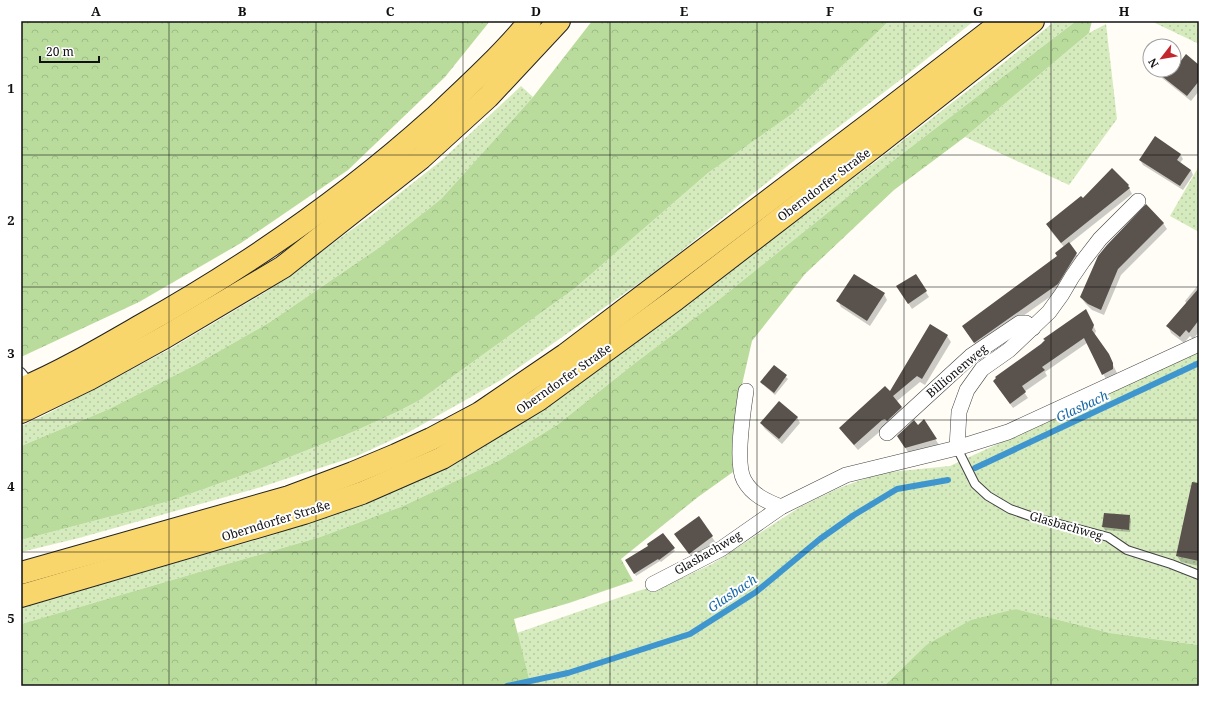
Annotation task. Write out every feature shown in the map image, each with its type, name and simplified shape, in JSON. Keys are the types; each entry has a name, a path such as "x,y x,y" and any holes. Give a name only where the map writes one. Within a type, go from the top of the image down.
{"main road":[{"path":"25,382 95,352 212,285 332,203 394,153 467,87 530,21"},
{"path":"21,412 89,378 165,337 283,266 421,158 488,97 559,21"},
{"name":"Oberndorfer Straße","path":"21,573 289,497 396,455 431,439 480,413 565,355 874,121 1003,21"},
{"name":"Oberndorfer Straße","path":"21,596 304,513 362,493 442,458 538,400 676,298 880,142 1033,21"}],"street":[{"name":"Billionenweg","path":"957,448 959,412 967,390 982,369 1009,350 1049,312 1062,294 1075,271 1100,239 1138,201"},
{"name":"Billionenweg","path":"887,433 971,356 1020,323 1026,323 1033,328"},
{"name":"Glasbachweg","path":"653,584 720,549 781,507 846,475 957,448 1008,432 1199,344"},
{"path":"746,391 741,434 741,470 743,479 750,489 765,501 781,507"}],"lane":[{"name":"Glasbachweg","path":"957,448 975,484 988,496 1010,509 1033,517 1108,537 1127,550 1171,564 1199,575"}],"green space":[{"path":"21,21 490,21 445,77 348,170 241,243 139,302 21,357"},
{"path":"592,21 889,21 792,114 708,173 574,289 420,400 355,431 260,469 170,501 21,540 21,446 109,409 195,365 270,322 380,247 441,199 533,97"},
{"path":"889,21 974,21 904,77 790,164 655,272 501,380 409,432 357,456 261,487 79,538 21,552 21,540 170,501 260,469 355,431 420,400 574,289 708,173 792,114"},
{"path":"1055,21 1076,21 881,170 721,298 635,363 557,425 500,460 403,506 320,537 21,624 21,607 273,535 402,487 477,450 532,417 628,347 777,234 878,160"},
{"path":"1076,21 1092,21 1089,33 965,137 894,190 805,274 752,341 735,415 732,445 733,472 698,497 621,559 633,581 569,603 514,619 531,686 21,686 21,624 320,537 403,506 500,460 557,425 635,363 721,298 881,170"},
{"path":"1151,21 1199,21 1199,44"},
{"path":"1106,24 1117,119 1069,185 965,137 1089,33"},
{"path":"521,86 533,97 441,199 380,247 270,322 195,365 109,409 21,446 21,426 47,414 170,349 264,293 372,215 442,160"},
{"path":"1199,166 1199,232 1170,216"},
{"path":"1199,351 1199,645 1110,633 1016,609 926,645 884,686 531,686 517,633 638,591 682,578 712,564 800,507 839,488 880,473 950,466"},
{"path":"1016,609 1110,633 1199,645 1199,686 884,686 926,645 971,620"}],"building":[{"path":"1186,54 1199,65 1199,81 1187,96 1164,78 1182,78 1182,59"},
{"path":"1155,136 1181,154 1177,160 1191,170 1180,186 1139,160"},
{"path":"1112,168 1129,185 1128,186 1130,188 1061,243 1046,224 1081,196 1083,198"},
{"path":"1146,204 1164,223 1118,269 1101,310 1088,304 1080,297 1098,256"},
{"path":"1069,242 1077,253 1058,284 974,343 962,326 1057,256 1055,253"},
{"path":"854,274 885,293 867,321 836,301"},
{"path":"916,274 927,291 908,304 896,286"},
{"path":"1199,288 1199,320 1189,333 1186,330 1180,337 1166,326"},
{"path":"1086,309 1094,325 1092,330 1109,354 1113,363 1113,369 1102,375 1084,338 1042,367 1045,370 1022,386 1026,392 1010,404 993,381 996,378 995,377 1041,344 1045,340 1043,339"},
{"path":"930,324 948,335 922,379 917,376 893,396 902,407 887,421 885,419 882,420 854,445 839,428 885,386 890,391"},
{"path":"774,365 787,375 774,393 760,382"},
{"path":"779,401 798,417 779,439 760,423"},
{"path":"924,419 937,439 905,448 897,436 914,420 918,425"},
{"path":"1192,482 1199,483 1199,561 1176,556"},
{"path":"1104,513 1130,515 1129,530 1102,527"},
{"path":"699,516 713,536 689,554 674,534"},
{"path":"663,533 675,548 659,560 658,559 634,574 625,560 648,546 647,544"}],"waterway":[{"name":"Glasbach","path":"975,468 1199,363"},
{"name":"Glasbach","path":"507,686 568,673 690,634 756,592 820,539 854,515 897,489 948,480"}]}
